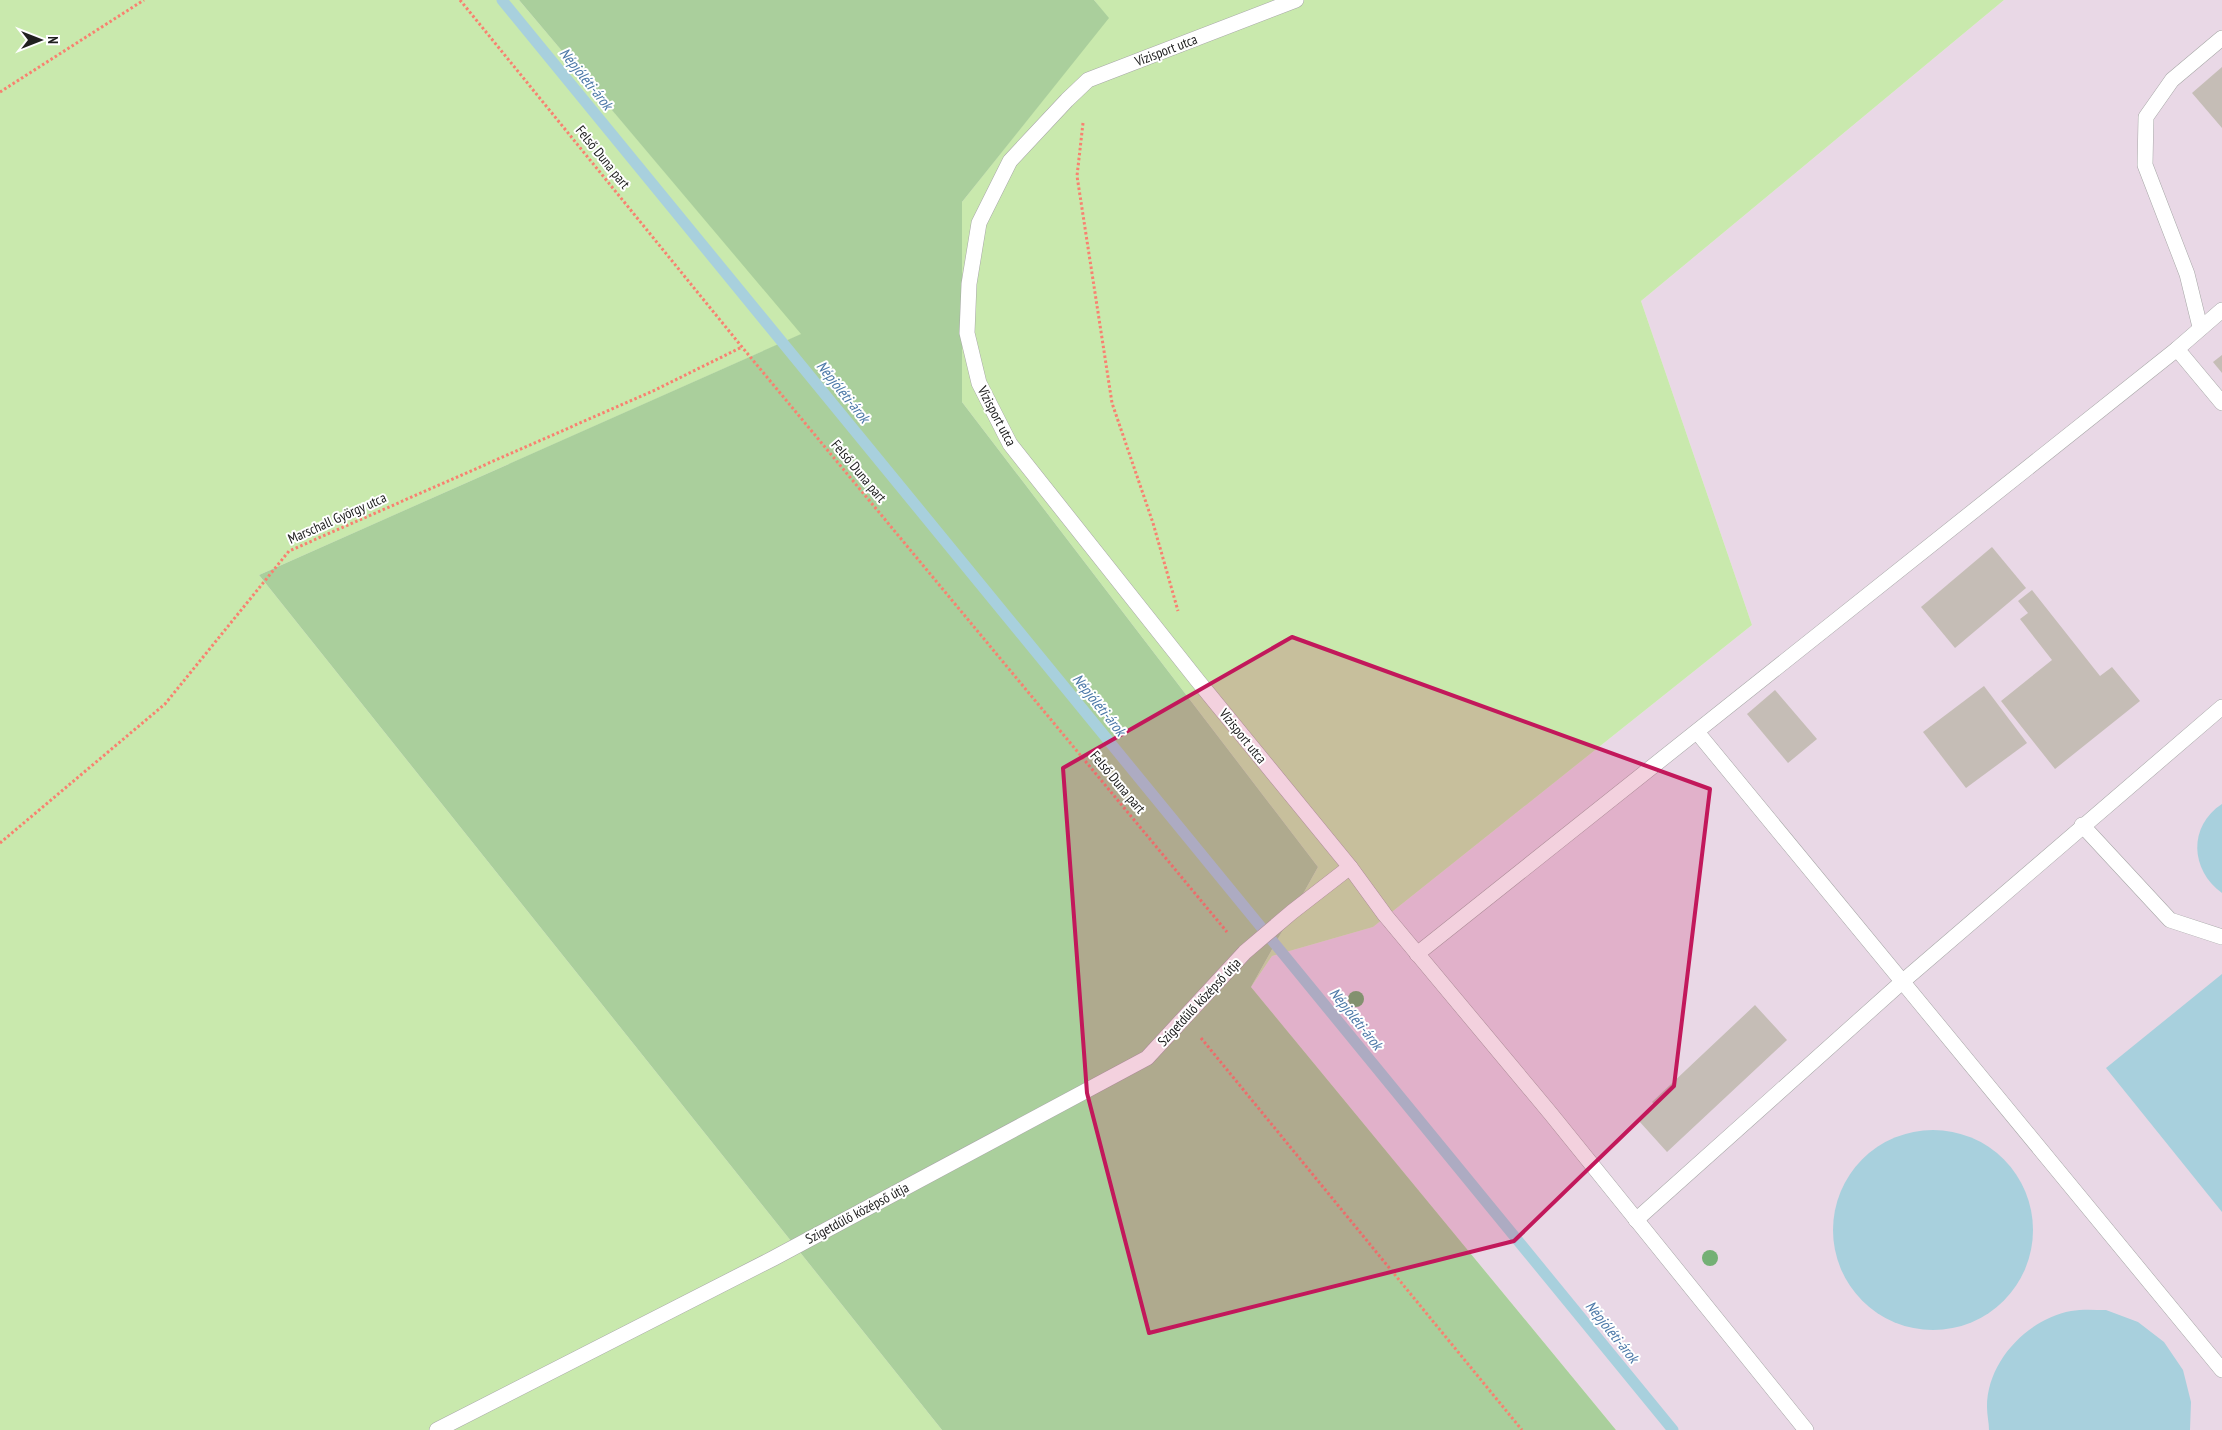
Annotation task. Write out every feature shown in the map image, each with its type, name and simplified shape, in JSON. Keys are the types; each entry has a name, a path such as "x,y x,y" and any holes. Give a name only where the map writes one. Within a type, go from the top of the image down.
{"lane":[{"name":"Vízisport utca","path":"1296,0 1088,80 1010,161 979,223 969,284 967,333 979,383 1010,444 1204,688 1350,867 1385,916 1551,1114 1806,1430"},
{"path":"2200,327 2187,274 2144,166 2146,117 2172,80 2222,38"},
{"path":"1417,954 2177,349 2200,327 2222,310"},
{"path":"2177,349 2222,404"},
{"path":"1636,1220 1902,982 2082,825 2222,707"},
{"path":"1697,732 2222,1370"},
{"path":"2082,825 2170,920 2222,937"},
{"name":"Szigetdűlő középső útja","path":"437,1430 774,1258 1147,1058 1245,952 1292,912 1350,867"}],"path":[{"path":"0,92 144,0"},
{"name":"Felső Duna part","path":"460,0 742,347 1245,952"},
{"path":"1088,80 1077,176 1112,403 1153,523 1179,616"},
{"name":"Marschall György utca","path":"0,843 165,704 289,551 655,390 742,347"},
{"path":"1185,1018 1522,1430"}],"highlighted area":[{"path":"1292,637 1710,789 1674,1086 1514,1241 1149,1333 1087,1093 1063,768"}],"shaded area":[{"path":"2004,0 2222,0 2222,1430 1616,1430 1251,987 1272,956 1373,927 1752,625 1641,301"}],"green space":[{"path":"0,0 519,0 802,334 259,575 942,1430 0,1430"},
{"path":"519,0 1094,0 1109,18 962,202 962,402 1318,867 1251,987 1616,1430 942,1430 259,575 801,334"},
{"path":"1094,0 2004,0 1641,301 1752,625 1373,927 1272,956 1251,987 1318,867 962,402 962,202 1108,18"}],"water":[{"path":"2222,804 2222,893 2211,883 2204,872 2199,861 2197,848 2203,824 2211,813"},
{"path":"2222,974 2222,1212 2106,1068"},
{"path":"1923,1130 1943,1130 1971,1137 1989,1147 2004,1159 2016,1174 2026,1192 2033,1220 2033,1240 2026,1268 2016,1286 2004,1301 1989,1313 1971,1323 1943,1330 1923,1330 1895,1323 1877,1313 1856,1294 1840,1268 1837,1259 1833,1240 1833,1220 1840,1192 1850,1174 1869,1153 1895,1137 1904,1134"},
{"path":"2075,1310 2106,1310 2138,1322 2164,1342 2183,1370 2191,1402 2190,1430 1989,1430 1987,1407 1989,1390 1994,1374 2002,1359 2013,1345 2040,1323 2055,1316"}],"building":[{"path":"2222,67 2222,128 2192,93"},
{"path":"2222,355 2222,373 2213,362"},
{"path":"1992,547 2026,588 1955,648 1921,607"},
{"path":"2032,590 2100,676 2112,667 2140,701 2055,769 2001,701 2052,660 2020,619 2028,613 2018,601"},
{"path":"1984,686 2027,743 1966,788 1923,732"},
{"path":"1775,690 1817,739 1788,763 1747,714"},
{"path":"1755,1005 1787,1040 1667,1152 1639,1121 1655,1105 1652,1102"}],"waterway":[{"name":"Népjóléti-árok","path":"502,0 1673,1430"}]}
